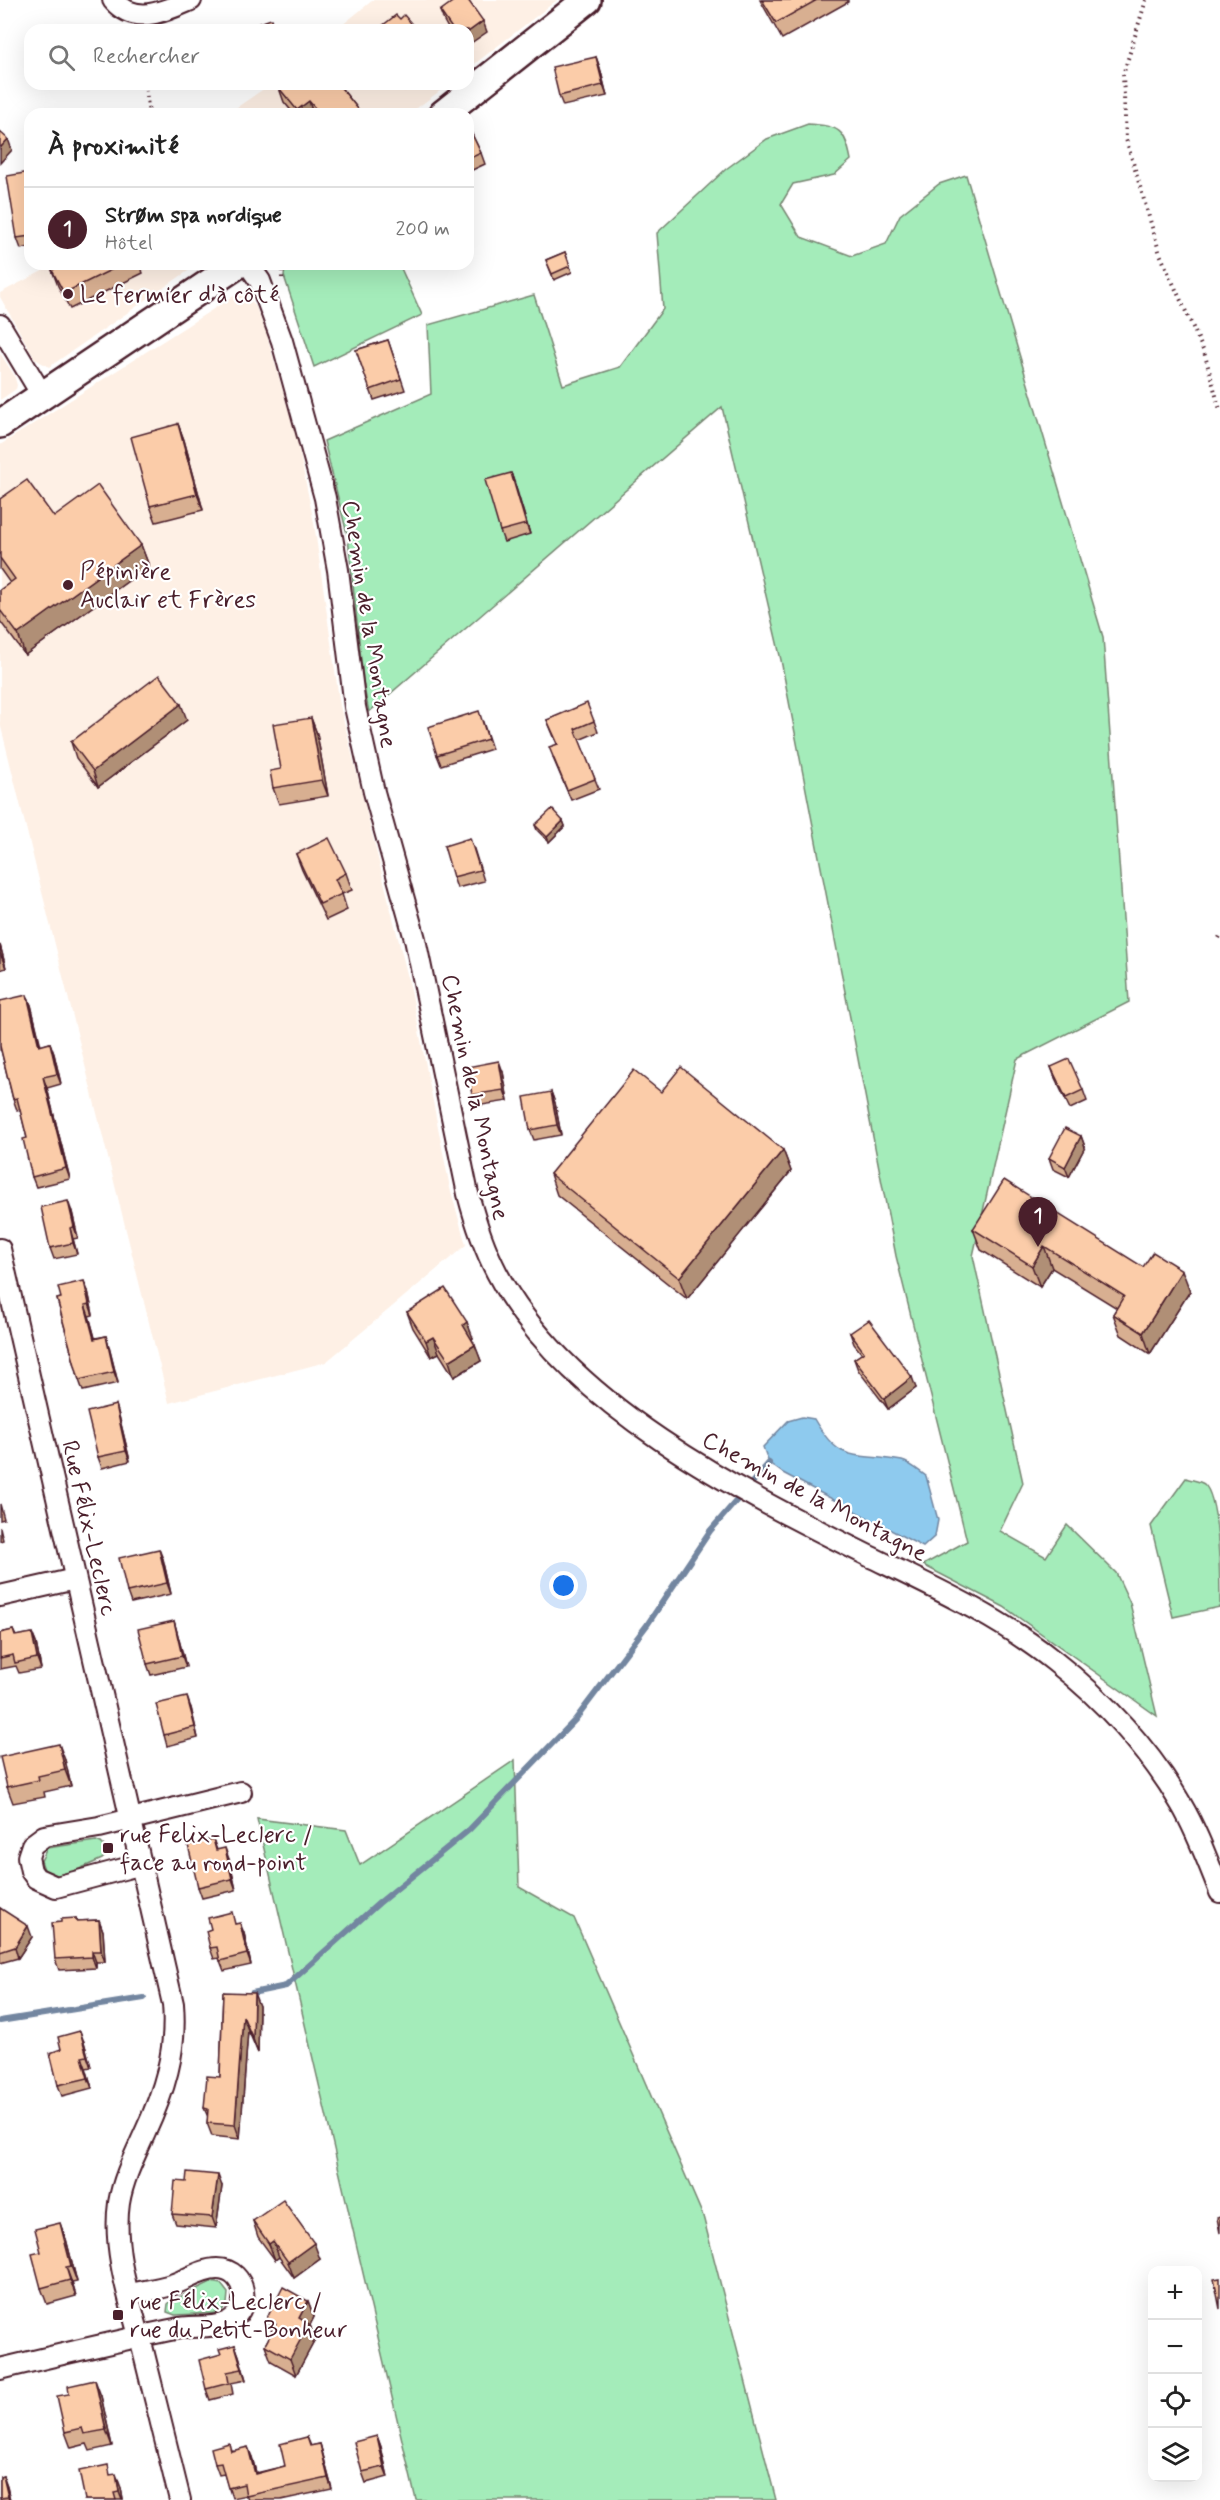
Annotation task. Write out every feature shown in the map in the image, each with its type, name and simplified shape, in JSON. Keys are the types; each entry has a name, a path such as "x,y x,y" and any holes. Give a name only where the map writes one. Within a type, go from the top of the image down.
{"street":[{"path":"119,5 136,15 148,15 191,0"},
{"path":"474,89 587,0"},
{"path":"451,108 473,90"},
{"path":"0,424 229,270"},
{"name":"Chemin de la Montagne","path":"252,270 260,281 282,340 325,498 338,570 355,707 374,792 415,939 468,1194 485,1248 512,1298 542,1339 564,1361 608,1400 648,1430 762,1502 987,1616 1010,1629 1056,1662 1114,1716 1164,1778 1193,1828 1220,1892"},
{"path":"0,326 42,395"},
{"name":"Rue Félix-Leclerc","path":"1,1257 170,1987 174,2035 167,2079 127,2173 119,2204 118,2232 129,2295 180,2500"},
{"path":"0,1596 75,1579"},
{"path":"142,1864 64,1886 42,1883 31,1871 30,1851 37,1839 44,1836 99,1827 241,1792"},
{"path":"0,2369 182,2327 228,2322 241,2309 244,2299 243,2289 235,2275 225,2270 215,2269 173,2284 129,2295"}],"path":[{"path":"1146,0 1123,75 1126,139 1160,254 1204,352 1220,410"},
{"path":"146,90 148,108"},
{"path":"282,270 282,278"}],"shaded area":[{"path":"373,0 557,0 474,64 474,24 343,24"},
{"path":"262,90 441,90 417,108 236,108"},
{"path":"44,270 189,270 49,367 35,359 0,297 0,293"},
{"name":"Pépinière Auclair et Frères","path":"240,292 255,305 266,332 297,440 314,523 340,706 411,990 450,1188 466,1245 326,1362 169,1403 0,723 0,445"},
{"path":"0,353 14,375 17,385 16,389 0,400"}],"green space":[{"path":"808,124 827,126 839,131 846,142 851,160 834,175 793,184 781,204 801,237 852,256 886,244 900,215 939,184 966,175 1103,637 1129,1002 1017,1059 973,1256 1023,1483 1000,1531 1046,1557 1067,1525 1116,1573 1130,1603 1157,1716 1004,1607 923,1565 967,1541 896,1256 781,660 722,407 369,712 364,688 348,538 324,441 431,394 428,325 534,295 563,385 620,367 663,309 657,233 726,169 767,139"},
{"path":"285,270 402,270 422,315 314,367 284,276"},
{"path":"1186,1478 1204,1484 1213,1505 1218,1541 1220,1607 1173,1617 1151,1526"},
{"path":"515,1760 519,1887 574,1918 703,2216 776,2500 416,2500 257,1819 346,1830 360,1865"},
{"path":"96,1841 106,1848 106,1855 102,1859 61,1877 45,1872 41,1861 47,1848"},
{"path":"211,2282 221,2284 228,2293 227,2304 220,2313 175,2315 167,2312 171,2301"}],"water":[{"path":"802,1417 814,1419 824,1434 841,1451 902,1461 926,1476 938,1520 935,1536 923,1547 783,1473 769,1463 763,1447 788,1421"}],"building":[{"path":"455,0 468,0 483,21 474,28 474,24 449,24 440,11"},
{"path":"762,0 817,0 776,23"},
{"path":"396,15 400,19 404,15 412,24 385,24"},
{"path":"271,19 273,24 257,24"},
{"path":"596,57 603,85 559,96 552,67"},
{"path":"281,90 343,90 357,108 315,108 309,101 300,108 295,108"},
{"path":"0,132 8,139 0,148"},
{"path":"474,138 481,153 474,156"},
{"path":"24,173 24,237 17,238 7,176"},
{"path":"565,252 570,266 552,274 546,260"},
{"path":"52,270 111,270 64,293"},
{"path":"388,340 401,379 370,390 356,350"},
{"path":"178,424 197,494 150,506 131,437"},
{"path":"511,473 526,524 500,531 485,480"},
{"name":"Pépinière Auclair et Frères","path":"27,480 54,517 98,485 141,545 18,634 0,610 0,590 15,579 0,558 0,499"},
{"path":"159,675 181,704 93,771 71,742"},
{"path":"587,703 594,721 575,729 595,779 567,790 549,747 558,744 547,720"},
{"path":"479,711 488,739 437,755 428,727"},
{"path":"311,718 322,780 273,788 270,771 281,769 273,724"},
{"path":"552,809 563,821 547,837 535,825"},
{"path":"329,838 346,873 335,879 342,894 320,904 296,854"},
{"path":"470,838 480,870 453,877 444,846"},
{"path":"27,995 39,1046 50,1043 57,1074 43,1077 66,1168 32,1177 23,1139 27,1138 17,1098 13,1099 0,1046 0,1001"},
{"path":"1069,1059 1083,1090 1066,1098 1051,1067"},
{"path":"499,1061 504,1090 472,1095 467,1067"},
{"path":"681,1067 783,1150 679,1278 550,1174 634,1070 661,1092"},
{"path":"551,1092 557,1125 530,1130 524,1097"},
{"path":"1065,1128 1081,1136 1065,1167 1049,1158"},
{"path":"1004,1180 1143,1267 1153,1252 1182,1270 1143,1333 1113,1314 1124,1296 1044,1246 1032,1266 973,1229"},
{"path":"68,1201 74,1227 70,1228 73,1243 50,1248 41,1207"},
{"path":"84,1281 89,1304 85,1305 94,1339 106,1336 114,1372 79,1380 57,1299 61,1298 58,1287"},
{"path":"445,1288 467,1322 463,1325 475,1345 449,1361 433,1337 426,1341 407,1312"},
{"path":"869,1320 912,1377 884,1399 854,1359 864,1352 850,1333"},
{"path":"116,1405 126,1451 98,1457 87,1412"},
{"path":"159,1549 167,1583 127,1592 119,1558"},
{"path":"174,1621 182,1656 147,1664 138,1629"},
{"path":"13,1630 15,1636 32,1633 37,1658 15,1663 13,1655 0,1658 0,1633"},
{"path":"187,1697 195,1727 164,1735 156,1704"},
{"path":"59,1744 65,1770 38,1776 39,1780 7,1787 0,1757"},
{"path":"213,1839 216,1850 225,1848 232,1879 198,1887 188,1845"},
{"path":"0,1908 28,1926 15,1947 0,1952"},
{"path":"232,1912 235,1924 240,1923 247,1954 220,1961 217,1947 210,1948 206,1931 211,1929 208,1918"},
{"path":"76,1918 76,1921 99,1920 101,1951 92,1951 92,1957 55,1959 52,1923 61,1922 61,1919"},
{"path":"223,1992 254,1993 253,2039 243,2016 235,2125 207,2123 208,2109 204,2108 207,2076 220,2077"},
{"path":"80,2031 87,2056 82,2057 88,2078 58,2085 50,2053 61,2049 58,2037"},
{"path":"187,2172 218,2175 212,2217 172,2214 175,2181 186,2182"},
{"path":"283,2200 314,2243 288,2262 273,2241 269,2244 253,2221"},
{"path":"1220,2217 1220,2233 1217,2218"},
{"path":"60,2223 71,2266 66,2267 70,2280 41,2288 32,2254 41,2252 35,2229"},
{"path":"1220,2278 1220,2309 1214,2279"},
{"path":"283,2287 308,2301 299,2318 309,2324 290,2359 265,2345 276,2324 267,2318"},
{"path":"235,2345 242,2369 227,2372 229,2383 206,2389 199,2360 221,2354 219,2349"},
{"path":"95,2380 106,2430 84,2434 82,2428 65,2432 57,2396 69,2394 68,2386"},
{"path":"377,2436 384,2467 362,2472 354,2442"},
{"path":"307,2437 310,2446 320,2444 328,2478 246,2496 244,2484 228,2488 221,2463 215,2464 211,2448 229,2443 231,2451 248,2447 255,2474 285,2466 280,2444"},
{"path":"108,2465 110,2475 116,2474 119,2492 114,2493 116,2500 85,2500 79,2471"},
{"path":"3,2476 8,2497 0,2498 0,2477"}],"waterway":[{"path":"252,1993 286,1986 379,1903 469,1830 575,1720 647,1625 710,1531 769,1463"},
{"path":"0,2021 144,1998"}],"place":[{"name":"Le fermier d'à côté","path":"68,294"},
{"name":"Pépinière Auclair et Frères","path":"68,585"},
{"name":"Strøm spa nordique","path":"1038,1247"},
{"name":"rue Felix-Leclerc / face au rond-point","path":"108,1848"},
{"name":"rue Félix-Leclerc / rue du Petit-Bonheur","path":"118,2315"}]}
